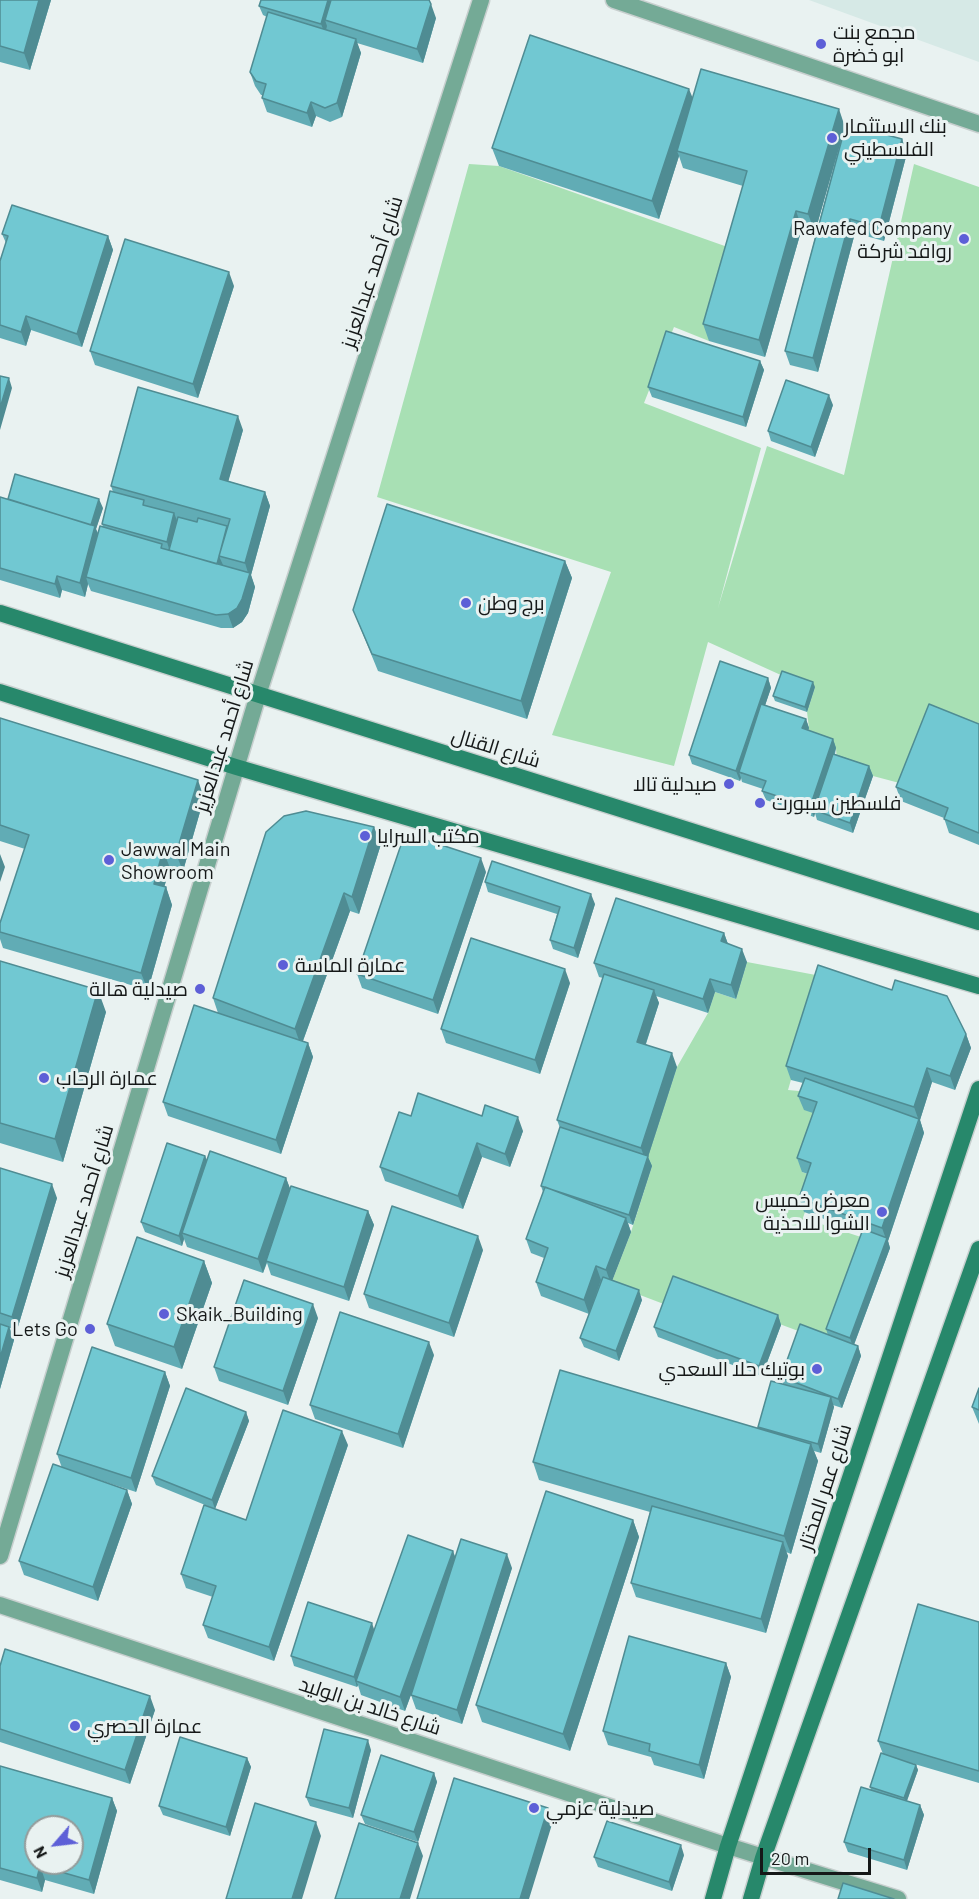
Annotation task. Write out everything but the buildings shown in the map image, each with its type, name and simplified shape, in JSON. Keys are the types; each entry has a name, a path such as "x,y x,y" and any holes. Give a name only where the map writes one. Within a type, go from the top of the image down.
{"main road":[{"name":"شارع القنال","path":"0,613 979,922"},
{"path":"0,692 236,767 979,986"},
{"name":"شارع عمر المختار","path":"713,1899 728,1846 979,1089"},
{"path":"751,1899 763,1858 979,1249"}],"street":[{"name":"شارع أحمد عبدالعزيز","path":"0,1556 258,695 482,0"},
{"path":"614,0 979,124"},
{"name":"شارع خالد بن الوليد","path":"0,1605 763,1858 898,1899"}],"shaded area":[{"path":"809,0 979,0 979,62"}],"green space":[{"path":"469,164 499,166 736,250 709,341 674,327 644,403 761,448 718,608 767,446 844,475 914,164 979,187 979,740 907,785 837,763 836,748 806,738 809,728 807,712 815,687 783,676 708,642 674,766 552,735 611,572 377,497"},
{"path":"747,962 821,976 788,1090 810,1092 822,1116 802,1172 816,1177 803,1218 867,1239 828,1342 677,1286 669,1306 611,1284 631,1232 652,1166 646,1162 677,1067 708,1013 715,992 736,999"}],"place":[{"name":"مجمع بنت ابو خضرة","path":"821,44"},
{"name":"بنك الاستثمار الفلسطيني","path":"832,138"},
{"name":"Rawafed Company روافد شركة","path":"964,239"},
{"name":"برج وطن","path":"466,603"},
{"name":"صيدلية تالا","path":"729,784"},
{"name":"فلسطين سبورت","path":"760,803"},
{"name":"مكتب السرايا","path":"365,836"},
{"name":"Jawwal Main Showroom","path":"109,860"},
{"name":"عمارة الماسة","path":"283,965"},
{"name":"صيدلية هالة","path":"200,989"},
{"name":"عمارة الرحاب","path":"44,1078"},
{"name":"معرض خميس الشوا للاحذية","path":"882,1212"},
{"name":"Skaik_Building","path":"164,1314"},
{"name":"Lets Go","path":"90,1329"},
{"name":"بوتيك حلا السعدي","path":"817,1369"},
{"name":"عمارة الحصري","path":"75,1726"},
{"name":"صيدلية عزمي","path":"534,1808"}]}
